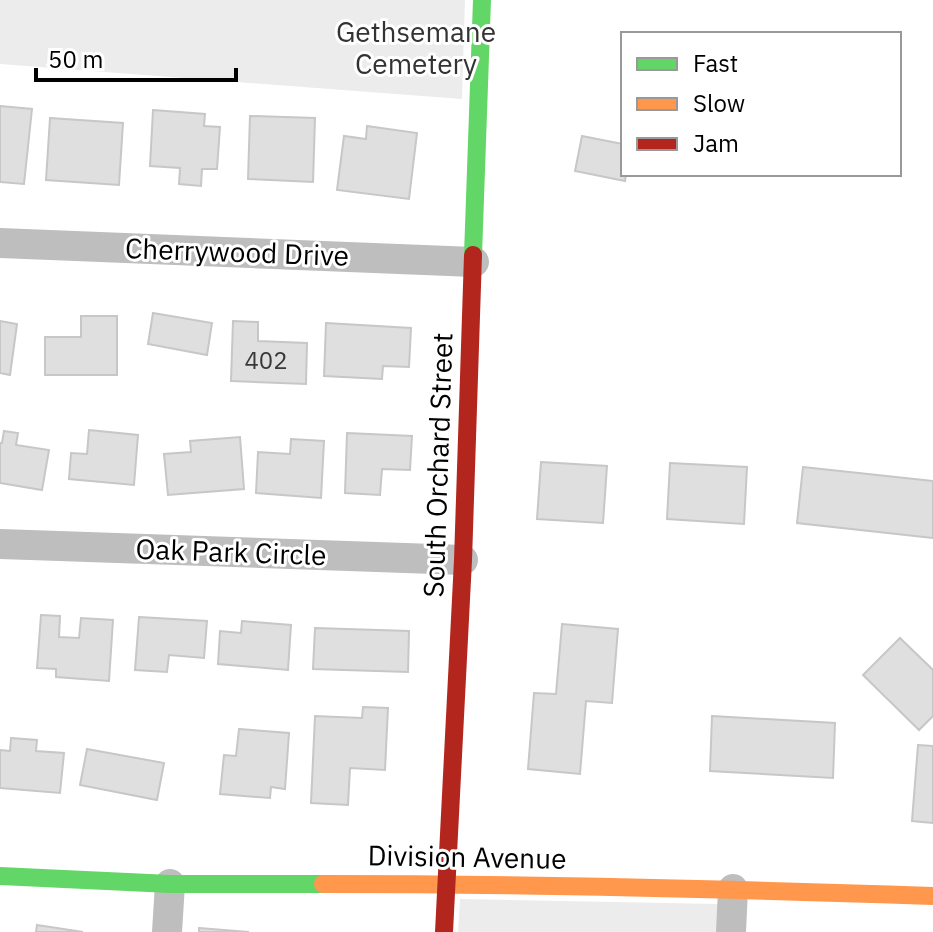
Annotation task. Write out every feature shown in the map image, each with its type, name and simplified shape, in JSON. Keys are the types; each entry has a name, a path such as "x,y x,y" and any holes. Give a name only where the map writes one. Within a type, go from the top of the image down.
{"street":[{"name":"South Orchard Street","path":"444,932 463,560 482,0"},
{"name":"Cherrywood Drive","path":"0,243 474,262"},
{"name":"Oak Park Circle","path":"0,544 463,560"},
{"name":"Division Avenue","path":"0,876 170,884 447,884 933,896"},
{"path":"167,932 170,884"},
{"path":"731,932 733,889"}],"green space":[{"name":"Gethsemane Cemetery","path":"0,0 465,0 462,99 0,64"},
{"path":"460,899 718,904 717,932 458,932"}],"building":[{"path":"0,106 32,109 24,184 0,182"},
{"path":"153,110 205,114 204,126 220,127 217,169 202,169 201,186 179,184 180,168 150,166"},
{"path":"250,116 315,118 313,182 248,179"},
{"path":"50,118 123,123 119,185 46,180"},
{"path":"367,126 417,133 409,199 337,190 344,136 366,139"},
{"path":"582,136 621,144 621,176 626,176 625,181 575,171"},
{"path":"153,313 212,323 207,355 148,344"},
{"path":"81,316 117,316 117,375 45,375 45,337 81,337"},
{"path":"0,321 17,324 10,375 0,373"},
{"path":"233,321 258,322 258,341 307,343 306,384 231,381"},
{"path":"326,323 411,328 409,367 383,366 382,379 324,376"},
{"path":"89,430 138,435 134,485 69,479 71,453 87,454"},
{"path":"4,431 18,433 16,445 49,450 42,490 0,483 0,443"},
{"path":"347,433 412,436 410,470 382,469 380,495 345,493"},
{"path":"240,437 244,489 168,495 164,454 191,452 190,441"},
{"path":"291,439 324,441 321,498 256,493 258,452 290,454"},
{"path":"541,462 607,466 603,523 537,519"},
{"path":"670,463 747,467 744,524 667,519"},
{"path":"803,467 933,481 933,538 797,523"},
{"path":"41,615 60,616 59,637 79,638 81,618 113,620 109,681 56,677 56,669 37,668"},
{"path":"139,617 207,621 204,658 169,655 167,672 135,670"},
{"path":"242,621 291,625 288,670 218,664 220,631 241,633"},
{"path":"562,624 618,629 612,703 586,701 580,774 528,769 534,693 556,694"},
{"path":"315,628 409,631 408,672 313,669"},
{"path":"900,638 933,670 933,716 919,730 863,675"},
{"path":"363,707 388,708 385,770 350,768 348,805 311,803 315,716 362,718"},
{"path":"712,716 835,723 833,778 710,771"},
{"path":"239,729 289,733 285,789 271,787 270,798 220,794 224,755 236,756"},
{"path":"11,738 37,740 36,751 64,753 60,793 0,788 0,750 10,751"},
{"path":"918,745 933,746 933,823 912,821"},
{"path":"87,749 164,763 157,800 80,785"},
{"path":"37,925 83,932 36,932"},
{"path":"199,928 249,932 199,932"}],"traffic: fast":[{"path":"473,255 482,0"},
{"path":"0,876 170,884 323,884"}],"traffic: slow":[{"path":"323,884 628,887 933,896"}],"traffic: jam":[{"path":"444,932 463,560 473,255"}]}
